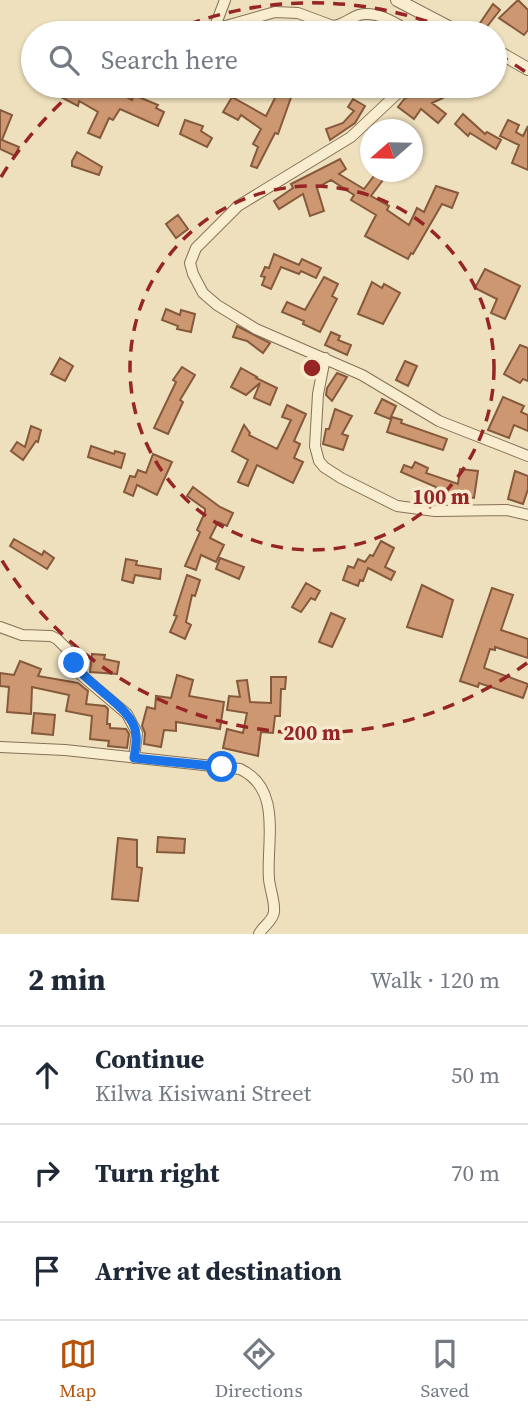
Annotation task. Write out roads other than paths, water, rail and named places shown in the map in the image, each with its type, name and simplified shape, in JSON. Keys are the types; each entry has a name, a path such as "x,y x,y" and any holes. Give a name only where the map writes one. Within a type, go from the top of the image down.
{"street":[{"path":"217,21 225,0"},
{"path":"397,0 437,21"},
{"path":"243,21 275,12 298,13 320,21"},
{"path":"345,21 369,13 386,21"},
{"path":"507,57 528,68"},
{"path":"393,98 351,137 238,206 201,240 190,263 197,284 202,293 216,305 256,329 362,375 439,422 528,456"},
{"path":"325,358 318,394 315,446 319,461 324,467 397,506 435,511 507,510 528,515"},
{"path":"0,627 22,635 51,636 57,639 67,649 81,675 127,714 136,733 134,758"},
{"path":"0,747 65,750 240,769 249,774 258,782 266,798 270,825 269,878 274,912 259,934"}]}
